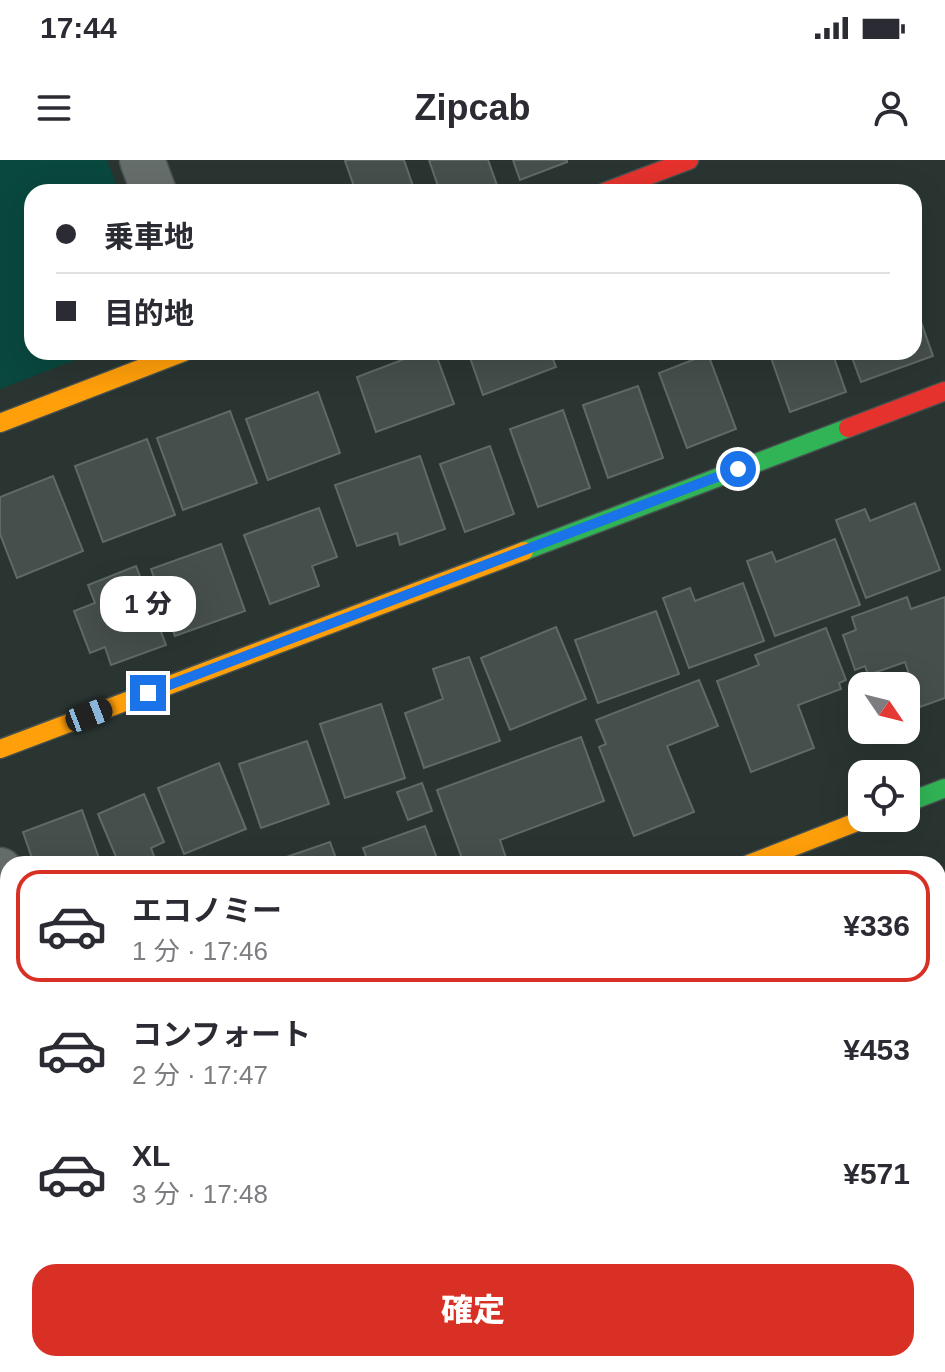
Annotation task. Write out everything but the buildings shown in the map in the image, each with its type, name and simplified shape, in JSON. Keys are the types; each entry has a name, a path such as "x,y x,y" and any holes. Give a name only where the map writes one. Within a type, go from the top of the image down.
{"street":[{"path":"142,160 151,184"},
{"path":"626,184 689,160"},
{"path":"0,423 163,360"},
{"path":"0,749 945,391"},
{"path":"920,798 945,788"},
{"path":"770,856 848,825"}],"green space":[{"path":"0,160 107,160 116,184 24,184 24,360 75,360 0,389"}],"traffic: fast":[{"path":"524,551 848,428"},
{"path":"920,798 945,788"}],"traffic: slow":[{"path":"0,423 163,360"},
{"path":"0,749 524,551"},
{"path":"770,856 848,825"}],"traffic: jam":[{"path":"626,184 689,160"},
{"path":"848,428 945,391"}],"route":[{"path":"148,693 738,469"}]}
